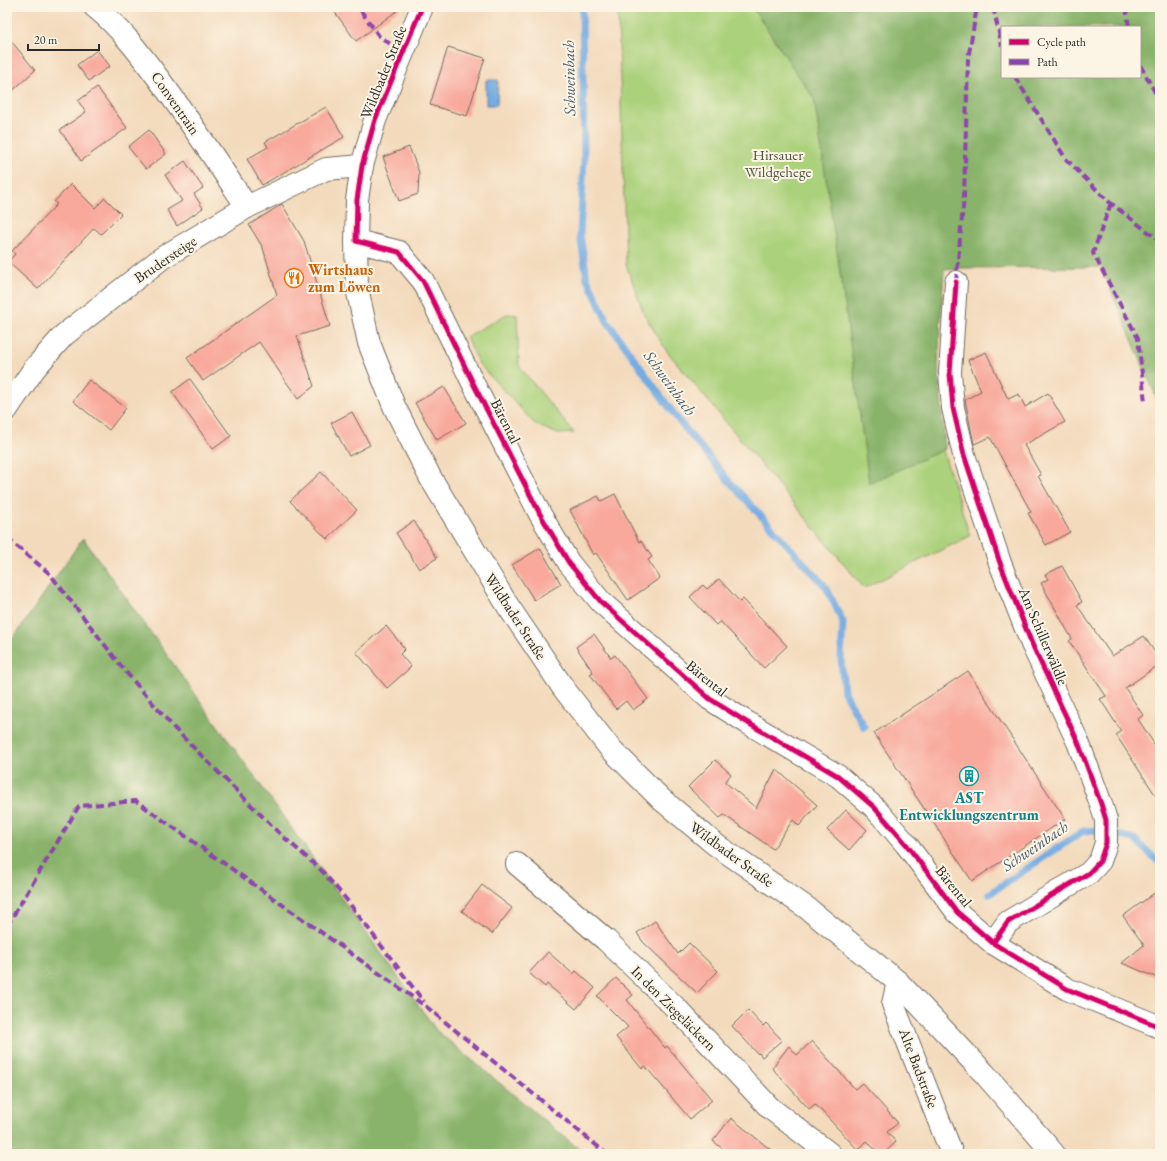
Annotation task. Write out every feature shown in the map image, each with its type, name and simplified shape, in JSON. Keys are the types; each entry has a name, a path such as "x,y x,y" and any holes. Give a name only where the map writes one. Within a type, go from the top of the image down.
{"street":[{"name":"Conventrain","path":"95,7 112,21 147,62 180,107 247,207"},
{"name":"Wildbader Straße","path":"422,7 375,120 362,166 357,200 356,241 357,288 369,343 394,406 430,477 508,606 564,689 609,747 660,799 716,845 807,908 898,982 984,1073 1054,1154"},
{"name":"Brudersteige","path":"7,409 34,369 64,335 162,258 247,207 326,169 362,166"},
{"name":"Bärental","path":"356,241 399,252 422,281 540,514 569,563 601,602 710,699 838,776 874,807 906,844 957,912 992,943 1067,989 1160,1027"},
{"name":"Am Schillerwäldle","path":"956,282 950,373 953,408 964,455 1000,563 1032,644 1078,742 1106,820 1106,843 1100,861 1089,873 1008,922 992,943"},
{"name":"In den Ziegeläckern","path":"517,864 606,940 678,1010 770,1108 830,1154"},
{"name":"Alte Badstraße","path":"898,982 893,1004 952,1154"}],"green space":[{"name":"Hirsauer Wildgehege","path":"647,7 951,7 934,422 970,536 864,588 666,350 644,314 626,264 618,12"},
{"path":"750,7 1160,7 1160,406 1101,267 944,269 938,364 945,449 869,483 845,306 814,99 757,14"},
{"path":"507,314 517,315 519,366 574,433 558,434 536,425 479,364 466,337"},
{"path":"83,538 437,1031 585,1154 7,1154 7,647"}],"water":[{"path":"486,80 498,80 497,105 486,105"}],"building":[{"path":"331,7 402,7 356,41"},
{"path":"7,36 35,70 7,96"},
{"path":"448,47 485,58 467,116 430,105"},
{"path":"97,50 110,66 89,81 77,65"},
{"path":"97,87 127,128 81,161 60,130 86,112 78,101"},
{"path":"326,107 344,137 262,185 247,159 268,147 265,142"},
{"path":"149,130 166,154 146,169 128,147"},
{"path":"409,147 419,172 418,194 399,201 383,157"},
{"path":"185,161 203,188 194,194 203,208 177,226 167,210 182,201 165,175"},
{"path":"71,184 95,208 105,198 121,214 101,234 94,228 38,289 8,262 15,254 12,251 57,204 54,202"},
{"path":"282,204 304,241 330,326 297,336 314,386 298,399 259,342 203,381 187,358 277,295 263,248 249,225"},
{"path":"986,352 1008,399 1019,394 1025,407 1048,393 1065,422 1024,445 1041,475 1038,476 1070,532 1046,545 1028,513 1031,512 990,437 974,444 965,400 981,391 968,360"},
{"path":"190,379 231,436 213,449 172,392"},
{"path":"89,380 126,408 109,430 73,401"},
{"path":"444,387 466,423 437,440 415,403"},
{"path":"352,412 370,445 349,456 331,423"},
{"path":"321,472 357,510 327,539 290,501"},
{"path":"615,494 639,542 641,541 652,557 648,560 660,578 628,600 596,553 593,555 570,510 598,496 601,501"},
{"path":"414,521 437,558 419,569 396,533"},
{"path":"540,548 561,584 534,600 512,565"},
{"path":"1062,566 1082,602 1077,605 1112,656 1144,636 1160,660 1160,664 1125,688 1143,715 1138,719 1160,753 1160,802 1116,735 1121,731 1100,699 1106,696 1069,641 1072,639 1041,583 1048,579 1045,575"},
{"path":"719,579 740,602 743,599 787,646 764,668 720,621 716,625 690,597 703,585 707,589"},
{"path":"386,626 405,649 400,654 411,667 387,688 356,652"},
{"path":"594,634 611,658 615,655 648,699 633,710 626,701 616,709 590,674 593,672 576,647"},
{"name":"AST Entwicklungszentrum","path":"968,671 1065,819 972,881 874,733"},
{"path":"715,760 731,774 725,782 756,808 776,769 817,805 799,826 793,820 773,849 724,815 720,818 688,787"},
{"path":"846,810 867,830 849,850 827,830"},
{"path":"482,885 512,908 492,934 462,911"},
{"path":"1160,889 1160,979 1122,963 1144,945 1123,916"},
{"path":"655,921 678,954 689,943 718,971 697,993 643,942 637,933"},
{"path":"548,952 573,974 576,971 595,988 576,1009 547,984 545,987 529,973"},
{"path":"616,978 633,995 627,1000 665,1048 667,1046 712,1100 690,1119 645,1066 642,1069 616,1037 628,1027 597,996"},
{"path":"748,1010 763,1026 766,1023 782,1040 762,1057 732,1026"},
{"path":"812,1041 855,1089 862,1083 898,1123 887,1132 896,1142 883,1154 879,1154 867,1141 858,1150 815,1104 809,1109 772,1068 789,1046 797,1055"},
{"path":"731,1118 776,1154 729,1154 713,1141"}],"waterway":[{"name":"Schweinbach","path":"582,7 584,159 580,235 587,278 607,321 679,421 729,481 826,587 843,622 841,659 844,692 864,727"},
{"name":"Schweinbach","path":"989,894 1083,831 1097,830 1134,839 1160,863"}],"marked path":[{"path":"956,282 964,196 968,59 977,7"},
{"path":"993,7 1001,42"},
{"path":"1126,7 1129,26"},
{"path":"361,11 379,36 403,53"},
{"path":"1141,67 1160,101"},
{"path":"1016,78 1066,159 1108,201 1160,241"},
{"path":"1111,203 1093,253 1138,338 1145,402"},
{"path":"7,538 50,574 125,671 174,728 277,831 322,871 346,899 424,1002"},
{"path":"7,926 79,806 136,801 428,1008 607,1154"}],"cycle path":[{"path":"422,7 375,120 362,166 357,200 356,241 399,252 423,281 540,514 569,563 601,602 710,699 838,776 874,807 906,844 957,912 993,943 1067,989 1160,1027"},
{"path":"956,282 950,373 953,408 964,455 1000,563 1032,644 1078,742 1106,820 1106,843 1100,861 1089,873 1008,922 993,943"}],"place":[{"name":"Wirtshaus zum Löwen","path":"294,278"},
{"name":"AST Entwicklungszentrum","path":"969,776"}]}
